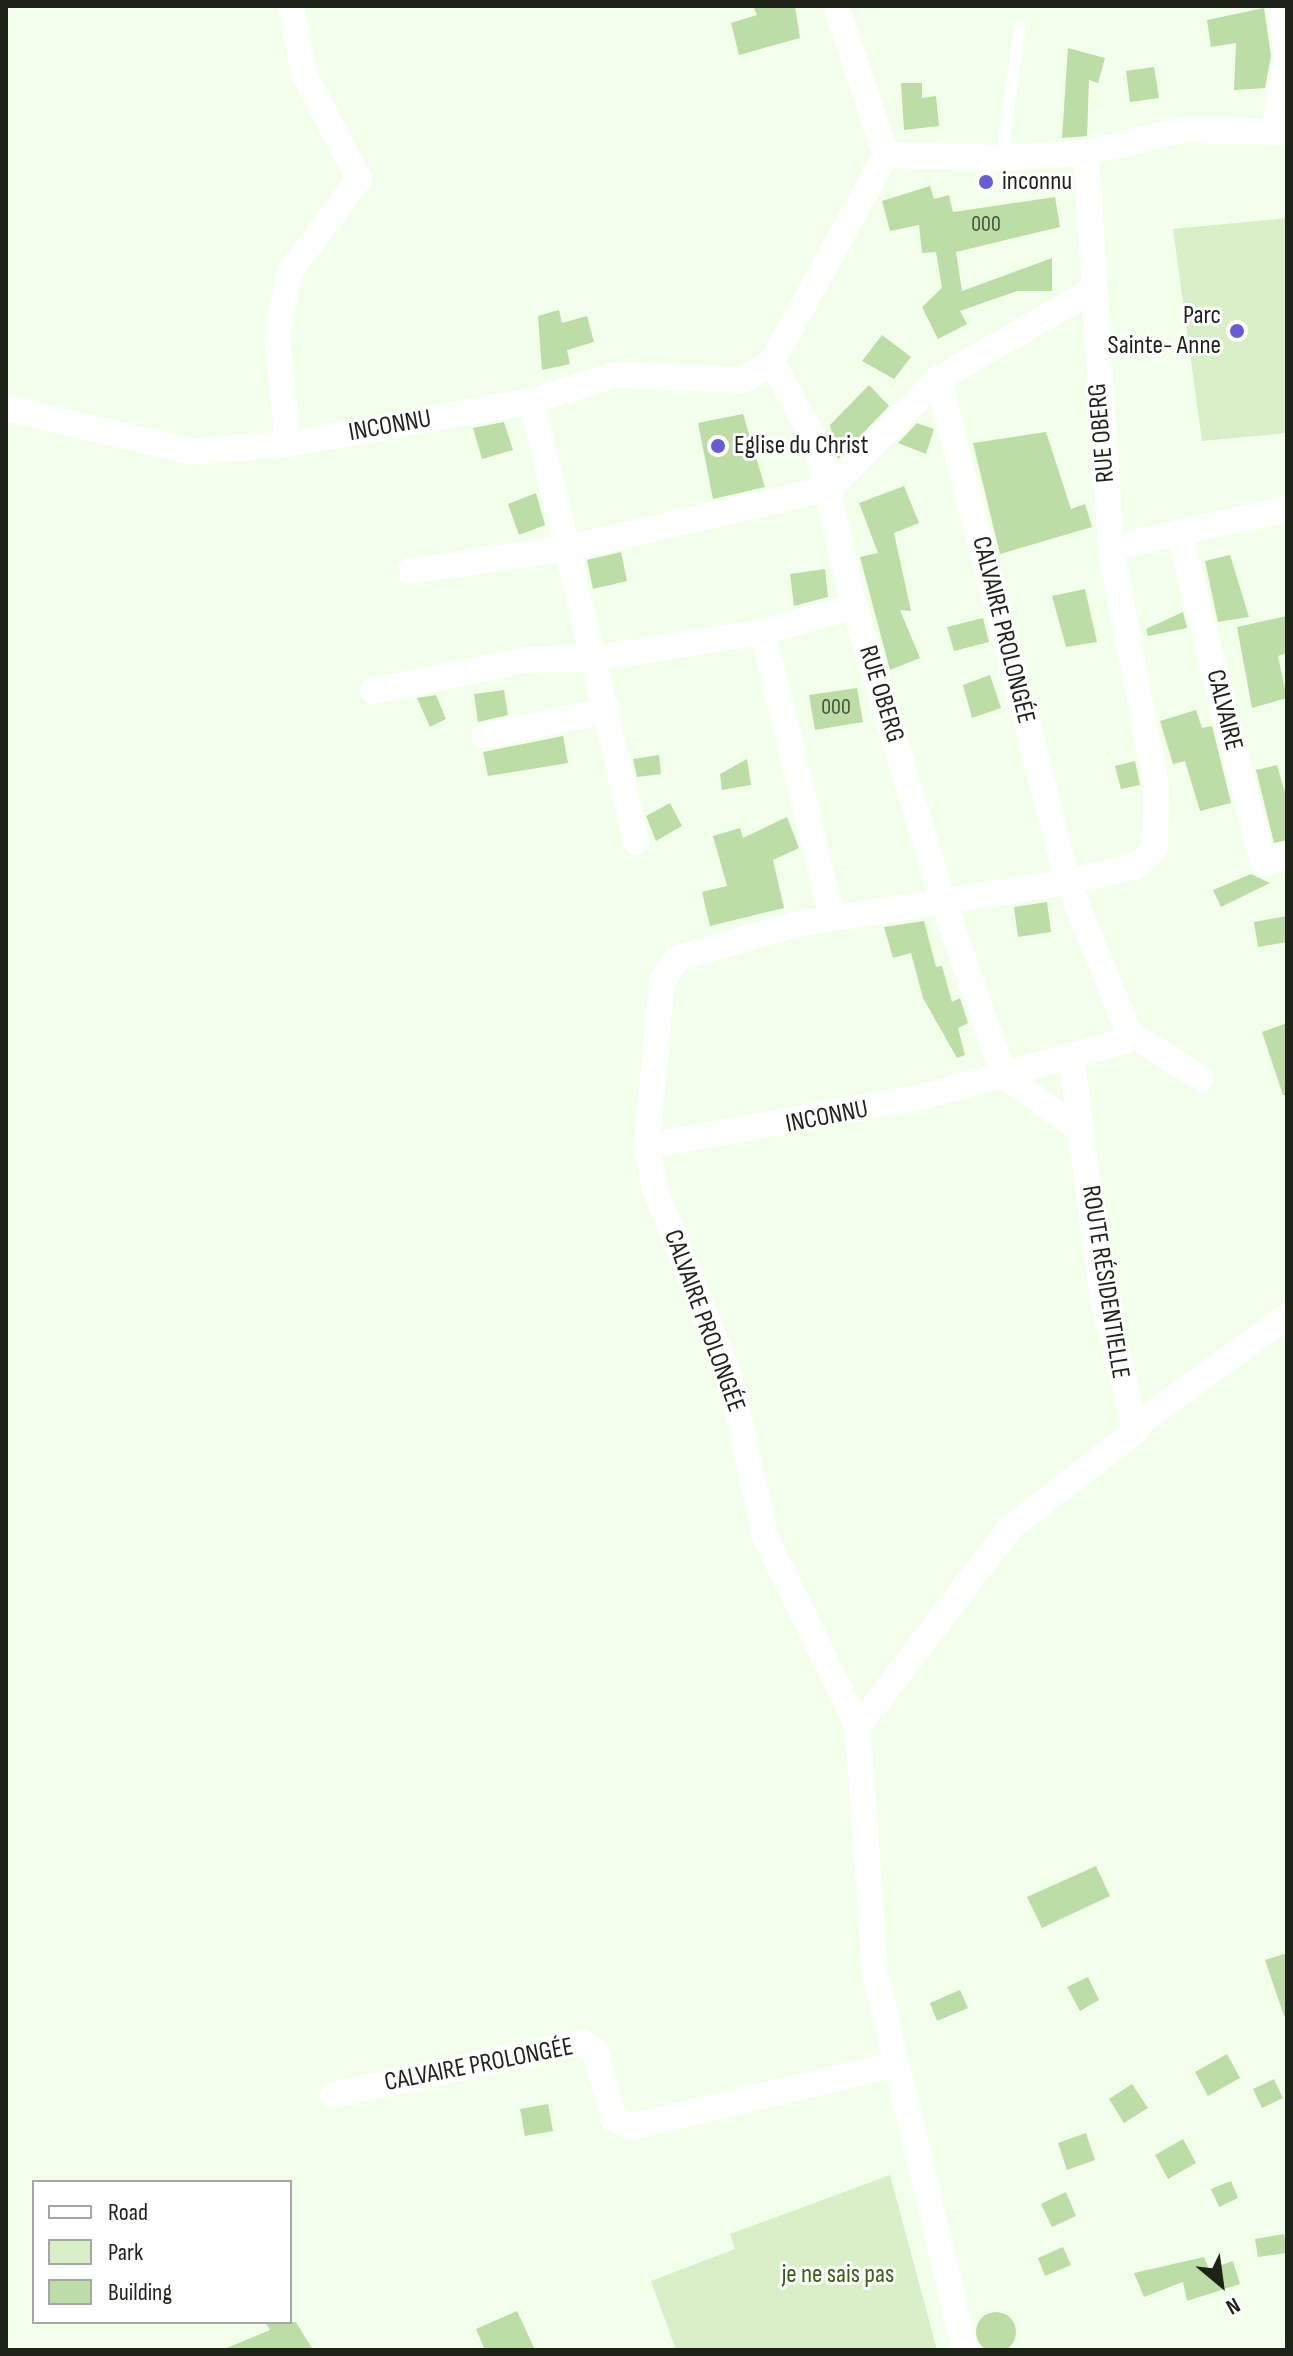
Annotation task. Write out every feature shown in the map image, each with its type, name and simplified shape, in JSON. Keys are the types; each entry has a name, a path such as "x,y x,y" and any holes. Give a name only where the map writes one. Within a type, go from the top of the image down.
{"street":[{"path":"288,444 277,334 291,270 359,179 304,74 291,6"},
{"path":"831,488 806,415 772,362 886,155 836,6"},
{"path":"886,155 1002,158 1086,153 1182,130 1280,131 1287,56 1280,6"},
{"name":"RUE OBERG","path":"1086,153 1090,292 1111,548 1137,712"},
{"path":"410,571 569,548 831,488 938,379 1090,292"},
{"name":"INCONNU","path":"6,408 192,452 288,444 532,401 614,375 743,380 772,362"},
{"name":"CALVAIRE PROLONGÉE","path":"938,379 1068,882"},
{"path":"532,401 598,658 636,842"},
{"name":"RUE OBERG","path":"831,488 854,606 942,898"},
{"path":"1111,548 1287,509"},
{"name":"CALVAIRE","path":"1179,532 1263,863 1287,856"},
{"path":"373,691 526,660 598,658 763,632 854,606"},
{"path":"763,632 832,918"},
{"path":"484,736 608,710"},
{"name":"CALVAIRE PROLONGÉE","path":"965,2350 875,1972 858,1727 765,1536 731,1380 655,1189 647,1146 667,968 678,958 832,918 942,898 1068,882 1136,866 1155,849 1156,785 1137,712"},
{"path":"1068,882 1129,1033 1201,1078"},
{"path":"942,898 1004,1076 1081,1130"},
{"name":"INCONNU","path":"647,1146 826,1119 1004,1076 1071,1056 1129,1033"},
{"name":"ROUTE RÉSIDENTIELLE","path":"1071,1056 1103,1301 1138,1424"},
{"path":"858,1727 1011,1527 1138,1424 1287,1316"},
{"name":"CALVAIRE PROLONGÉE","path":"333,2095 582,2042 595,2050 614,2119 631,2127 897,2064"}],"lane":[{"path":"1002,158 1020,25"}],"green space":[{"name":"Parc Sainte- Anne","path":"1287,218 1287,433 1202,441 1173,229"},
{"name":"je ne sais pas","path":"890,2175 937,2350 676,2350 651,2281 735,2249 730,2234"}],"building":[{"path":"753,6 795,6 800,38 739,55 731,23 757,15"},
{"path":"1264,8 1271,56 1265,88 1234,90 1236,43 1211,47 1207,20"},
{"path":"1068,48 1105,58 1098,83 1089,80 1087,136 1062,138"},
{"path":"1154,67 1159,98 1130,102 1126,71"},
{"path":"901,83 922,83 922,98 936,96 939,126 904,130"},
{"path":"930,186 934,199 949,195 953,212 1055,197 1060,227 956,252 962,291 1052,258 1052,291 1017,291 960,311 967,324 938,339 922,307 942,288 936,252 922,253 919,225 890,231 882,201"},
{"path":"559,310 562,323 587,316 594,342 567,350 570,364 542,370 538,316"},
{"path":"882,335 911,357 894,379 862,361"},
{"path":"869,385 889,406 838,459 830,425"},
{"path":"743,414 765,487 713,499 698,423"},
{"path":"504,422 513,450 482,459 473,428"},
{"path":"917,423 934,429 926,454 898,443"},
{"path":"1046,432 1071,509 1085,504 1092,527 1000,554 973,443"},
{"path":"904,486 919,523 894,533 911,611 900,610 920,658 890,670 860,557 878,553 859,503"},
{"path":"536,493 545,525 519,535 508,504"},
{"path":"621,552 627,581 593,589 587,560"},
{"path":"1230,555 1249,617 1218,622 1205,561"},
{"path":"825,569 828,597 794,606 790,574"},
{"path":"1085,589 1097,642 1066,647 1052,596"},
{"path":"1183,612 1187,628 1148,636 1146,629"},
{"path":"1287,616 1287,653 1278,656 1287,698 1252,708 1237,627"},
{"path":"983,618 989,642 954,651 947,627"},
{"path":"990,675 1001,708 972,718 963,685"},
{"path":"857,688 863,722 815,730 809,695"},
{"path":"504,690 508,715 478,722 474,694"},
{"path":"436,695 446,719 430,727 417,698"},
{"path":"1196,710 1202,728 1212,726 1231,803 1200,811 1185,761 1173,764 1160,721"},
{"path":"563,736 568,763 488,776 483,752"},
{"path":"659,755 661,774 637,777 633,759"},
{"path":"747,759 751,785 722,790 720,774"},
{"path":"1135,761 1140,785 1121,789 1115,766"},
{"path":"1277,765 1287,799 1287,840 1274,843 1256,770"},
{"path":"670,803 682,826 656,841 646,816"},
{"path":"787,817 799,848 773,860 784,908 710,926 702,892 727,886 713,836 740,828 743,838"},
{"path":"1251,874 1270,883 1221,907 1213,890"},
{"path":"1047,902 1051,932 1018,937 1014,907"},
{"path":"1287,916 1287,942 1258,947 1254,922"},
{"path":"924,921 936,967 942,966 952,1002 960,998 968,1023 958,1028 965,1055 957,1058 923,998 911,953 893,958 884,927"},
{"path":"1287,1023 1287,1095 1283,1095 1262,1032"},
{"path":"1096,1866 1110,1896 1042,1928 1027,1897"},
{"path":"1287,1953 1287,2015 1284,2016 1265,1960"},
{"path":"1088,1977 1099,2000 1080,2011 1067,1987"},
{"path":"960,1990 968,2008 937,2021 930,2003"},
{"path":"1227,2054 1240,2078 1208,2096 1195,2072"},
{"path":"1274,2079 1283,2098 1262,2108 1253,2089"},
{"path":"1132,2084 1148,2108 1124,2123 1109,2099"},
{"path":"548,2104 553,2131 525,2136 520,2109"},
{"path":"1086,2133 1095,2160 1067,2170 1058,2143"},
{"path":"1183,2139 1196,2163 1168,2179 1155,2155"},
{"path":"1231,2181 1238,2198 1219,2207 1211,2189"},
{"path":"1066,2192 1076,2216 1052,2227 1041,2204"},
{"path":"1284,2234 1287,2253 1258,2257 1255,2239"},
{"path":"1063,2247 1071,2265 1045,2276 1038,2258"},
{"path":"1204,2257 1209,2269 1233,2261 1240,2284 1187,2301 1183,2282 1144,2297 1134,2273"},
{"path":"517,2311 535,2350 485,2350 476,2329"},
{"path":"996,2312 1010,2318 1016,2332 1010,2346 996,2352 982,2346 976,2332 982,2318"},
{"path":"296,2322 313,2350 222,2350 270,2330 266,2324"}],"place":[{"name":"inconnu","path":"986,182"},
{"name":"Parc Sainte- Anne","path":"1237,331"},
{"name":"Eglise du Christ","path":"718,446"}]}
